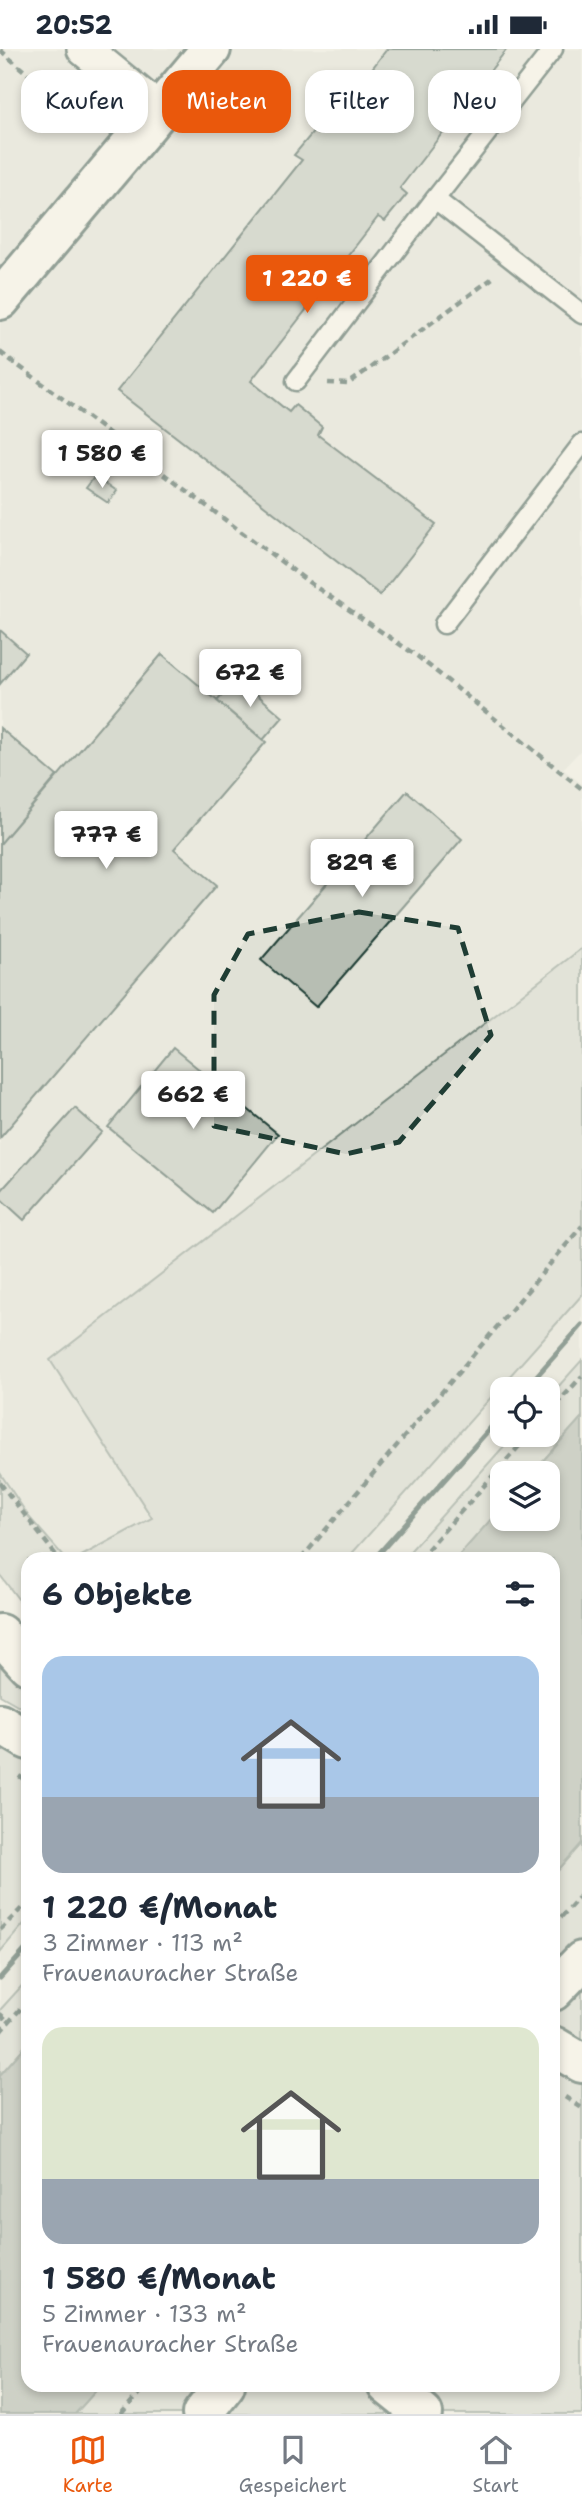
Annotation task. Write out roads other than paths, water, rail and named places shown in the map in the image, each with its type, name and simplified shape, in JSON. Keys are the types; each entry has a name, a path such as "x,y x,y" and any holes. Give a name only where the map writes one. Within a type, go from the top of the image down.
{"main road":[{"path":"0,300 211,49"},
{"path":"0,1634 21,1657"},
{"path":"0,1723 21,1735"},
{"path":"560,1984 582,1961"},
{"path":"560,2050 582,2063"},
{"path":"202,2414 219,2392"},
{"path":"396,2392 423,2414"}],"street":[{"path":"84,49 160,111"}],"lane":[{"path":"296,381 553,49"},
{"path":"435,199 582,314"},
{"path":"444,624 582,445"}],"railway":[{"path":"536,1377 582,1325"},
{"path":"380,1552 490,1428"},
{"path":"0,1978 21,1955"}]}
